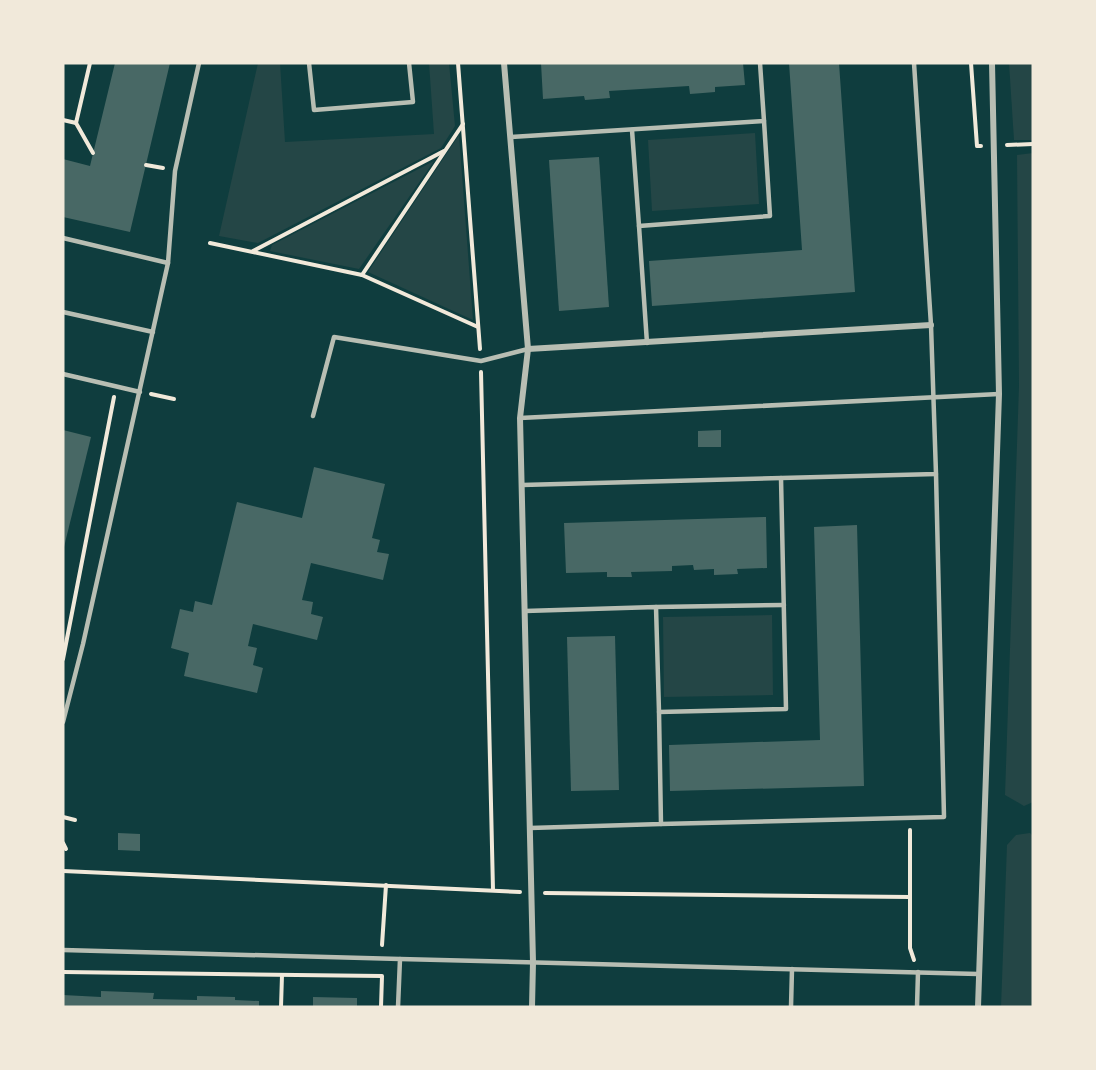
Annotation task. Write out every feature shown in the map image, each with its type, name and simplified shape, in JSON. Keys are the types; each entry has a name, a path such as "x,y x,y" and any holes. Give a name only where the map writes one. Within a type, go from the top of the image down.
{"street":[{"path":"504,63 528,350 520,418 532,892 532,1007"},
{"path":"978,1007 999,394 992,63"},
{"path":"528,350 931,325"}],"lane":[{"path":"63,722 84,644 168,262 175,171 199,63"},
{"path":"309,63 314,110 413,102 409,63"},
{"path":"639,226 770,216 760,63"},
{"path":"530,828 944,817 931,325 914,63"},
{"path":"511,138 764,121"},
{"path":"632,130 647,343"},
{"path":"63,238 168,262"},
{"path":"63,312 153,332"},
{"path":"313,416 334,337 481,361 528,350"},
{"path":"63,374 140,392"},
{"path":"520,418 999,394"},
{"path":"522,485 936,474"},
{"path":"659,712 786,709 781,478"},
{"path":"525,611 784,605"},
{"path":"656,607 661,824"},
{"path":"63,950 978,974"},
{"path":"398,1007 400,959"},
{"path":"791,1007 792,969"},
{"path":"917,1007 918,972"}],"path":[{"path":"90,63 76,123 93,153"},
{"path":"458,63 481,361 493,890"},
{"path":"63,120 76,123"},
{"path":"362,274 463,124"},
{"path":"253,252 444,151"},
{"path":"210,243 362,274 478,327"},
{"path":"63,658 117,386"},
{"path":"140,392 174,399"},
{"path":"63,817 75,820"},
{"path":"910,818 910,948 918,972"},
{"path":"63,843 66,849"},
{"path":"63,872 532,892 910,897"},
{"path":"381,958 386,885"},
{"path":"281,1007 282,956"},
{"path":"63,972 382,976 381,1007"}],"shaded area":[{"path":"258,63 280,63 285,142 434,134 429,63 449,63 455,126 441,148 258,243 219,236"},
{"path":"1009,63 1033,63 1033,140 1014,140"},
{"path":"755,133 759,204 652,211 648,140"},
{"path":"459,135 473,320 368,272"},
{"path":"1033,153 1033,802 1024,806 1005,795 1019,386 1017,155"},
{"path":"434,161 359,269 270,251 272,245"},
{"path":"772,615 773,695 664,697 663,617"},
{"path":"1030,833 1033,836 1033,1007 1001,1007 1007,845 1016,835"}],"building":[{"path":"115,63 170,63 130,232 63,217 63,159 90,166"},
{"path":"541,63 743,63 745,85 715,87 715,92 690,94 689,86 609,91 610,98 585,100 584,96 543,99"},
{"path":"789,63 839,63 855,292 652,306 649,261 802,250"},
{"path":"599,157 609,307 559,311 549,160"},
{"path":"63,430 91,437 64,547 63,547"},
{"path":"721,430 721,447 698,447 698,431"},
{"path":"314,467 385,484 372,538 380,540 377,552 389,554 383,580 311,563 302,600 313,602 311,614 323,617 317,640 253,624 248,646 257,648 253,665 263,668 257,693 184,676 189,653 171,648 180,609 193,612 195,601 212,605 237,502 302,518"},
{"path":"766,517 767,568 737,569 738,574 714,575 714,569 694,570 693,565 672,566 672,571 631,572 632,577 607,577 607,572 566,573 564,523"},
{"path":"857,525 864,786 670,791 669,745 820,740 814,527"},
{"path":"615,636 619,790 571,791 567,637"},
{"path":"118,833 140,834 140,851 118,850"},
{"path":"101,991 154,993 153,999 197,1000 197,996 235,997 235,1000 259,1001 259,1007 63,1007 63,995 101,997"},
{"path":"313,997 357,998 357,1007 313,1007"}]}
